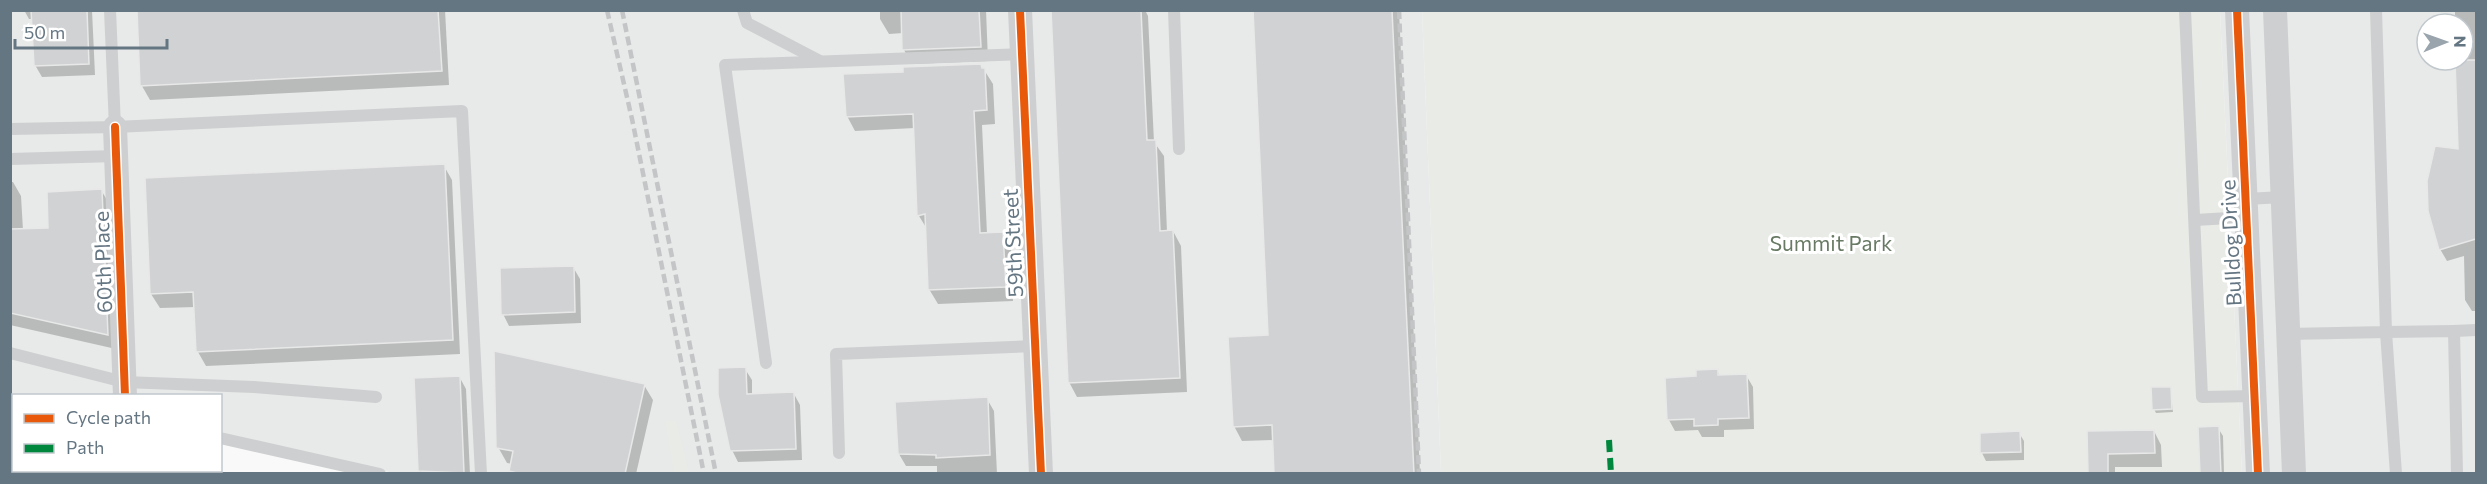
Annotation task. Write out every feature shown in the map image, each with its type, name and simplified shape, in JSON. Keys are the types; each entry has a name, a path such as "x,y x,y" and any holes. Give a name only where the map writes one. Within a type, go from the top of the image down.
{"street":[{"name":"59th Street","path":"1020,10 1041,474"},
{"name":"Bulldog Drive","path":"2237,10 2258,474"},
{"path":"2275,10 2294,474"},
{"name":"60th Place","path":"115,127 124,389"}],"lane":[{"path":"110,10 115,127"},
{"path":"743,10 747,23 821,62"},
{"path":"1174,10 1179,149"},
{"path":"2185,10 2202,398 2255,396"},
{"path":"2376,10 2386,332 2396,474"},
{"path":"766,363 724,65 1022,54"},
{"path":"10,129 115,127 462,111 481,474"},
{"path":"10,159 116,156"},
{"path":"2195,220 2283,197"},
{"path":"2288,334 2476,330"},
{"path":"2454,331 2457,474"},
{"path":"839,453 836,354 1035,346"},
{"path":"10,353 124,389 254,387 376,396"},
{"path":"222,438 380,474"}],"shaded area":[{"path":"10,11 1422,11 1441,473 394,473 222,436 222,394 12,394 12,472 116,473 11,473"},
{"path":"2220,11 2476,11 2476,473 2242,473"}],"green space":[{"name":"Summit Park","path":"1422,11 2220,11 2242,473 1441,473"},
{"path":"665,421 676,421 689,473 674,473"}],"building":[{"path":"31,10 87,10 89,64 34,66"},
{"path":"137,10 438,10 442,71 140,86"},
{"path":"901,10 979,10 981,47 902,50"},
{"path":"1051,10 1141,10 1147,140 1156,140 1160,231 1173,230 1180,378 1068,383"},
{"path":"1253,10 1392,10 1414,474 1274,474 1272,425 1233,427 1228,337 1268,335"},
{"path":"2476,60 2476,239 2439,250 2428,211 2427,181 2435,146 2458,149 2455,72 2475,72"},
{"path":"981,64 982,68 985,68 987,110 974,111 980,233 1003,232 1006,287 928,290 925,214 917,216 913,114 846,117 843,74 903,72 903,67"},
{"path":"445,164 453,340 196,352 193,292 150,294 145,178"},
{"path":"102,189 108,335 10,313 10,229 48,228 47,192"},
{"path":"574,266 575,312 501,315 500,268"},
{"path":"494,351 645,384 625,474 521,474 509,471 513,451 496,448"},
{"path":"746,367 747,394 794,392 796,449 730,451 718,395 718,368"},
{"path":"1718,369 1718,375 1747,374 1749,418 1718,419 1718,425 1694,426 1694,419 1667,420 1665,378 1696,376 1696,370"},
{"path":"460,376 464,473 418,471 414,378"},
{"path":"2151,387 2171,387 2172,409 2152,410"},
{"path":"988,397 990,455 936,458 936,455 898,454 895,402"},
{"path":"2219,426 2221,474 2200,474 2198,427"},
{"path":"2154,430 2155,453 2108,454 2108,474 2088,474 2087,431"},
{"path":"2020,431 2021,452 1980,453 1980,433"}],"railway":[{"path":"607,10 632,119 704,474"},
{"path":"622,10 716,474"},
{"path":"1399,10 1419,474"}],"marked path":[{"path":"1609,440 1611,474"}],"cycle path":[{"path":"1020,10 1041,474"},
{"path":"2237,10 2258,474"},
{"path":"115,127 125,394"}]}
